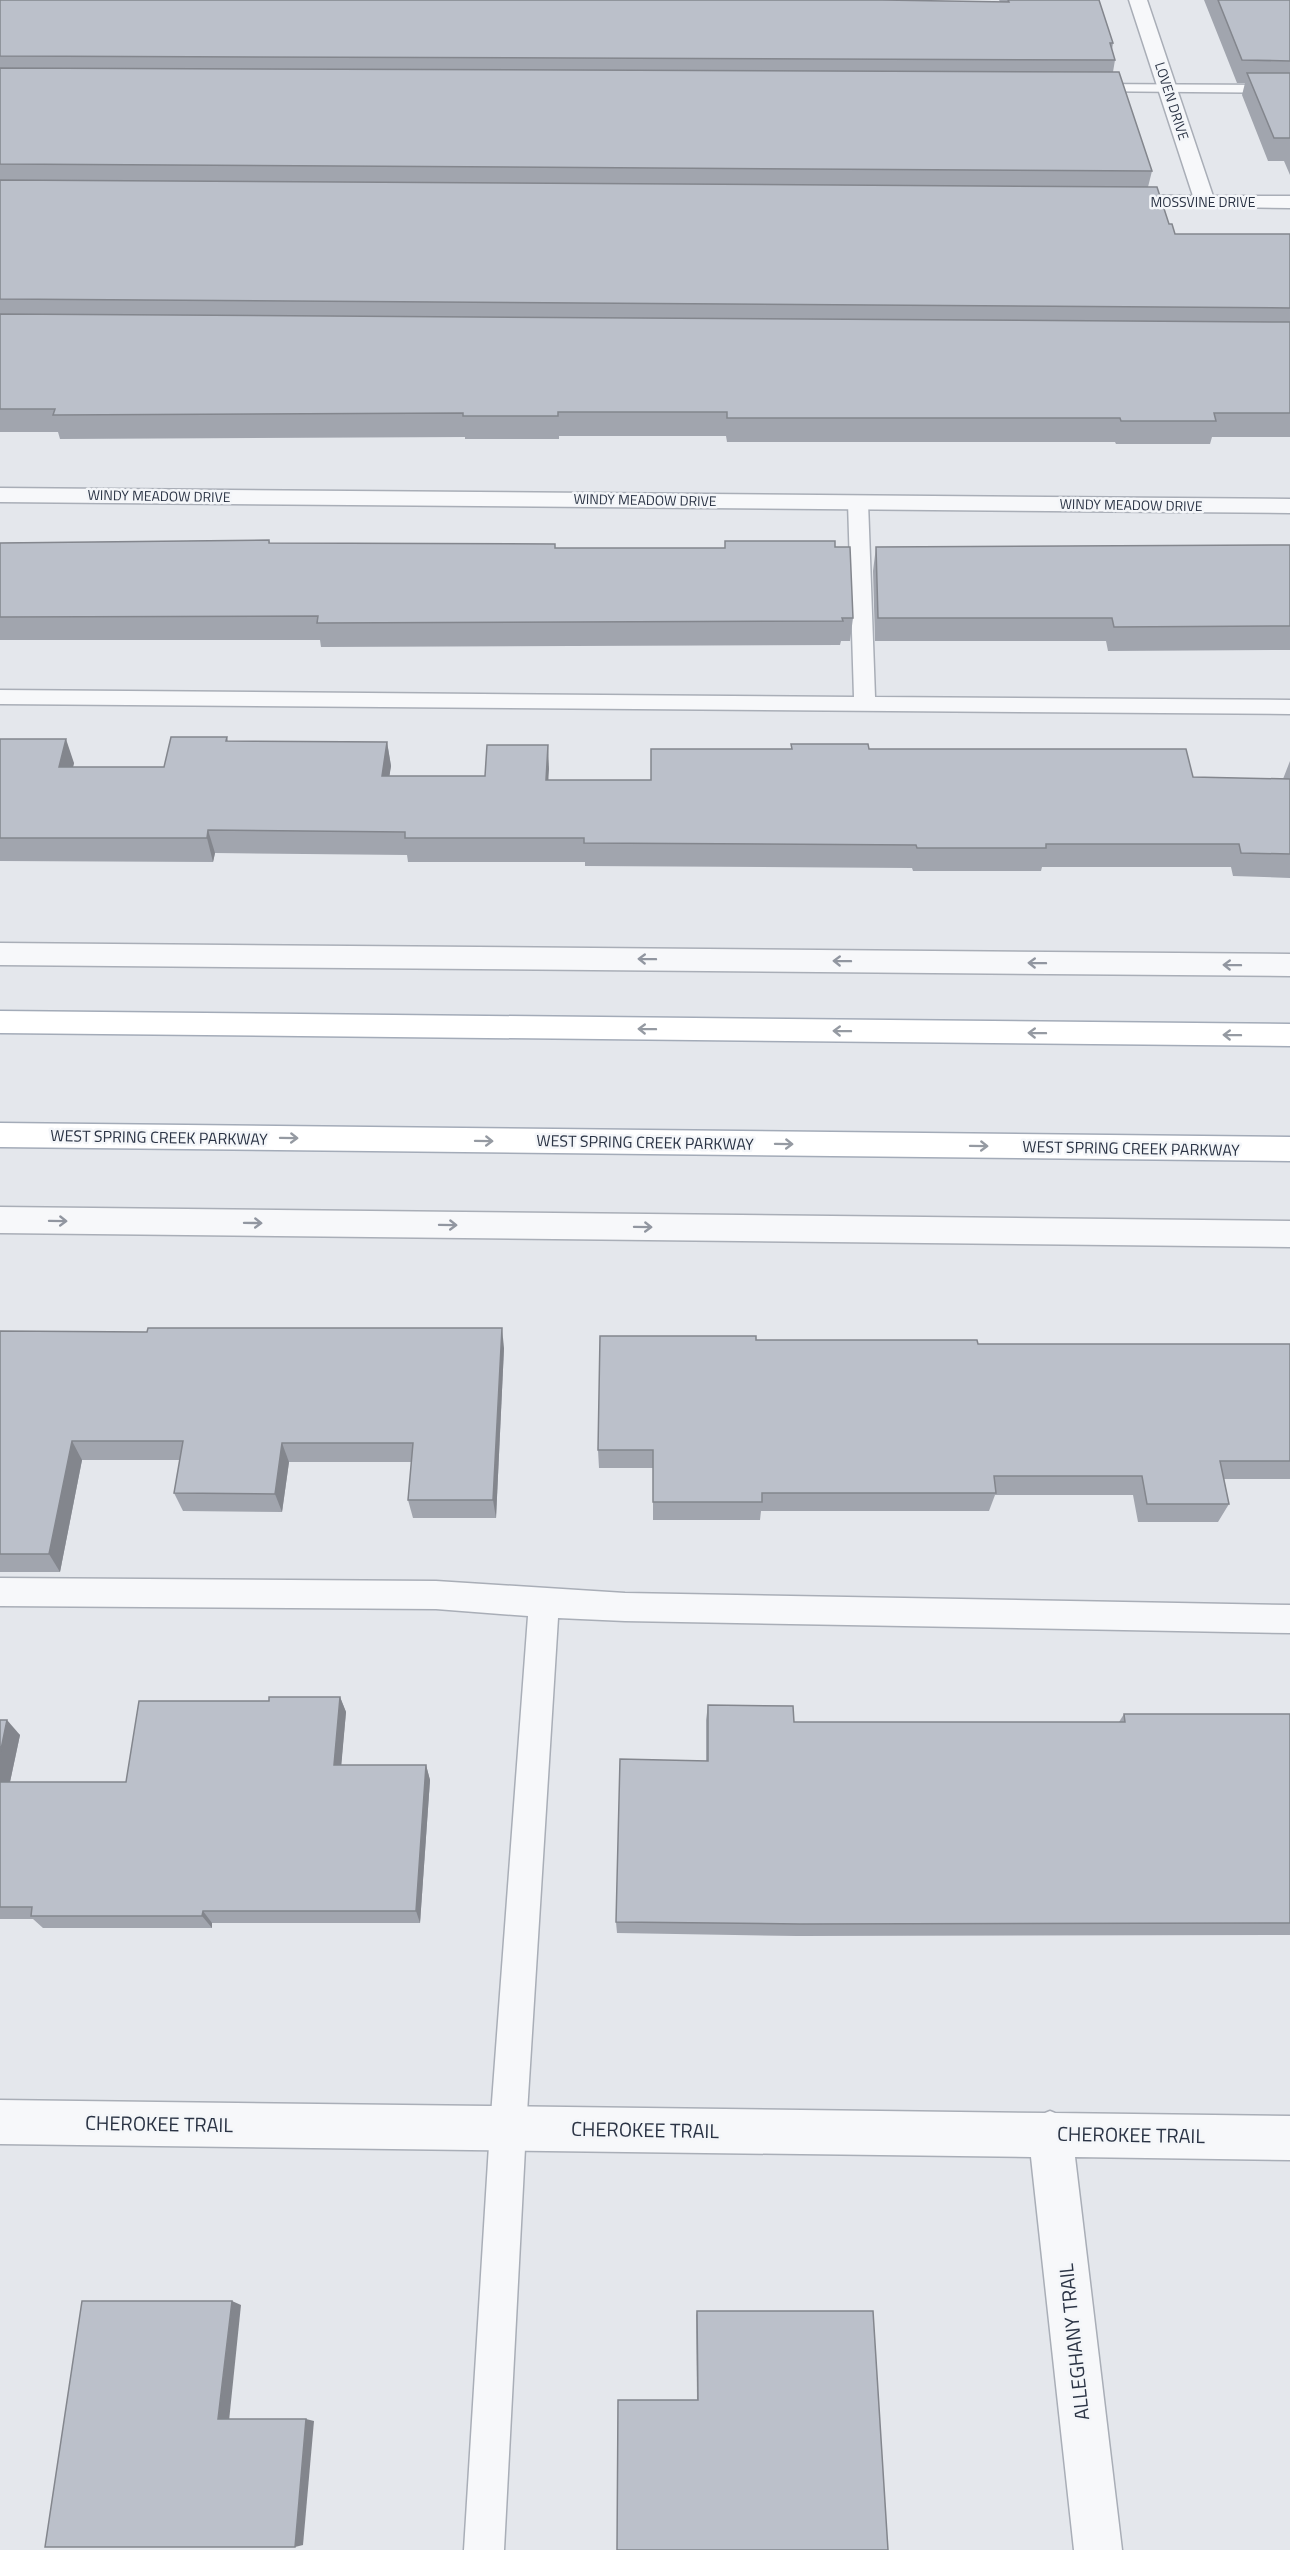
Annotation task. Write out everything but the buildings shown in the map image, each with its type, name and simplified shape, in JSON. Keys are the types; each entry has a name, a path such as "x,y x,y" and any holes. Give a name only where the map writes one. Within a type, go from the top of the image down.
{"main road":[{"path":"0,1022 1290,1035"},
{"name":"WEST SPRING CREEK PARKWAY","path":"0,1135 1290,1149"}],"street":[{"name":"LOVEN DRIVE","path":"1138,0 1205,202"},
{"name":"MOSSVINE DRIVE","path":"1098,201 1290,202"},
{"name":"WINDY MEADOW DRIVE","path":"0,495 1290,506"},
{"path":"0,954 1290,965"},
{"path":"0,1220 1290,1234"},
{"name":"CHEROKEE TRAIL","path":"0,2122 1050,2133 1290,2138"},
{"name":"ALLEGHANY TRAIL","path":"1050,2133 1098,2550"}],"lane":[{"path":"1072,88 1290,89"},
{"path":"858,502 865,704"},
{"path":"0,697 1290,707"},
{"path":"0,1592 436,1595 637,1608 1290,1619"},
{"path":"484,2550 508,2129 544,1603"}]}
